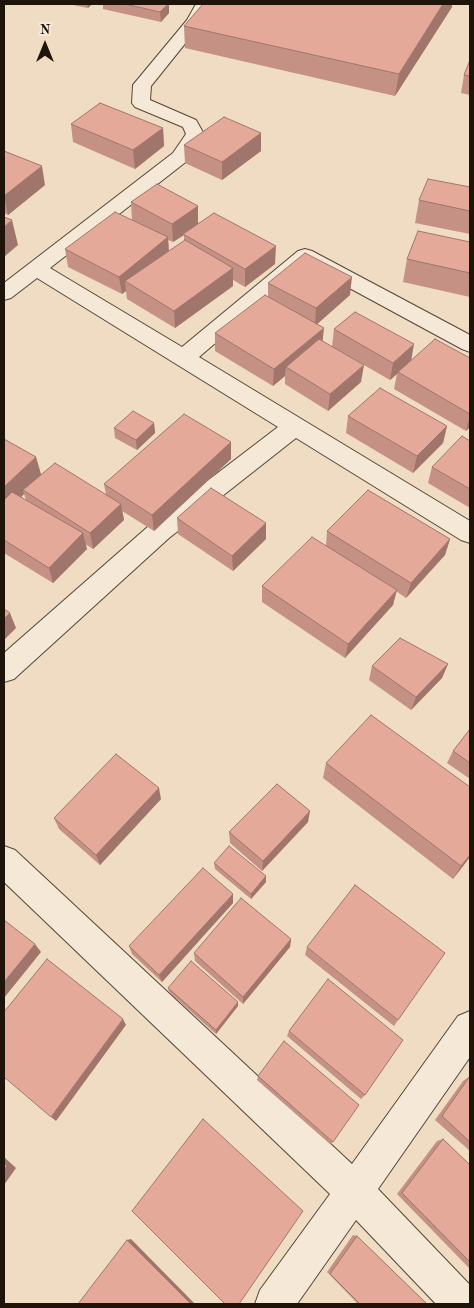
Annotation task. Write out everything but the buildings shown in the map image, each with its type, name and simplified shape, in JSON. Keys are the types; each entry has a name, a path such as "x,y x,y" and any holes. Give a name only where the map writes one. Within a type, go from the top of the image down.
{"street":[{"path":"4,293 180,157 195,134 190,124 141,103 142,85 194,22 204,4"},
{"path":"184,358 305,256 470,344"},
{"path":"37,269 470,533"},
{"path":"4,670 160,531 295,426"},
{"path":"4,861 354,1191 462,1304"},
{"path":"274,1304 470,1028"}]}
